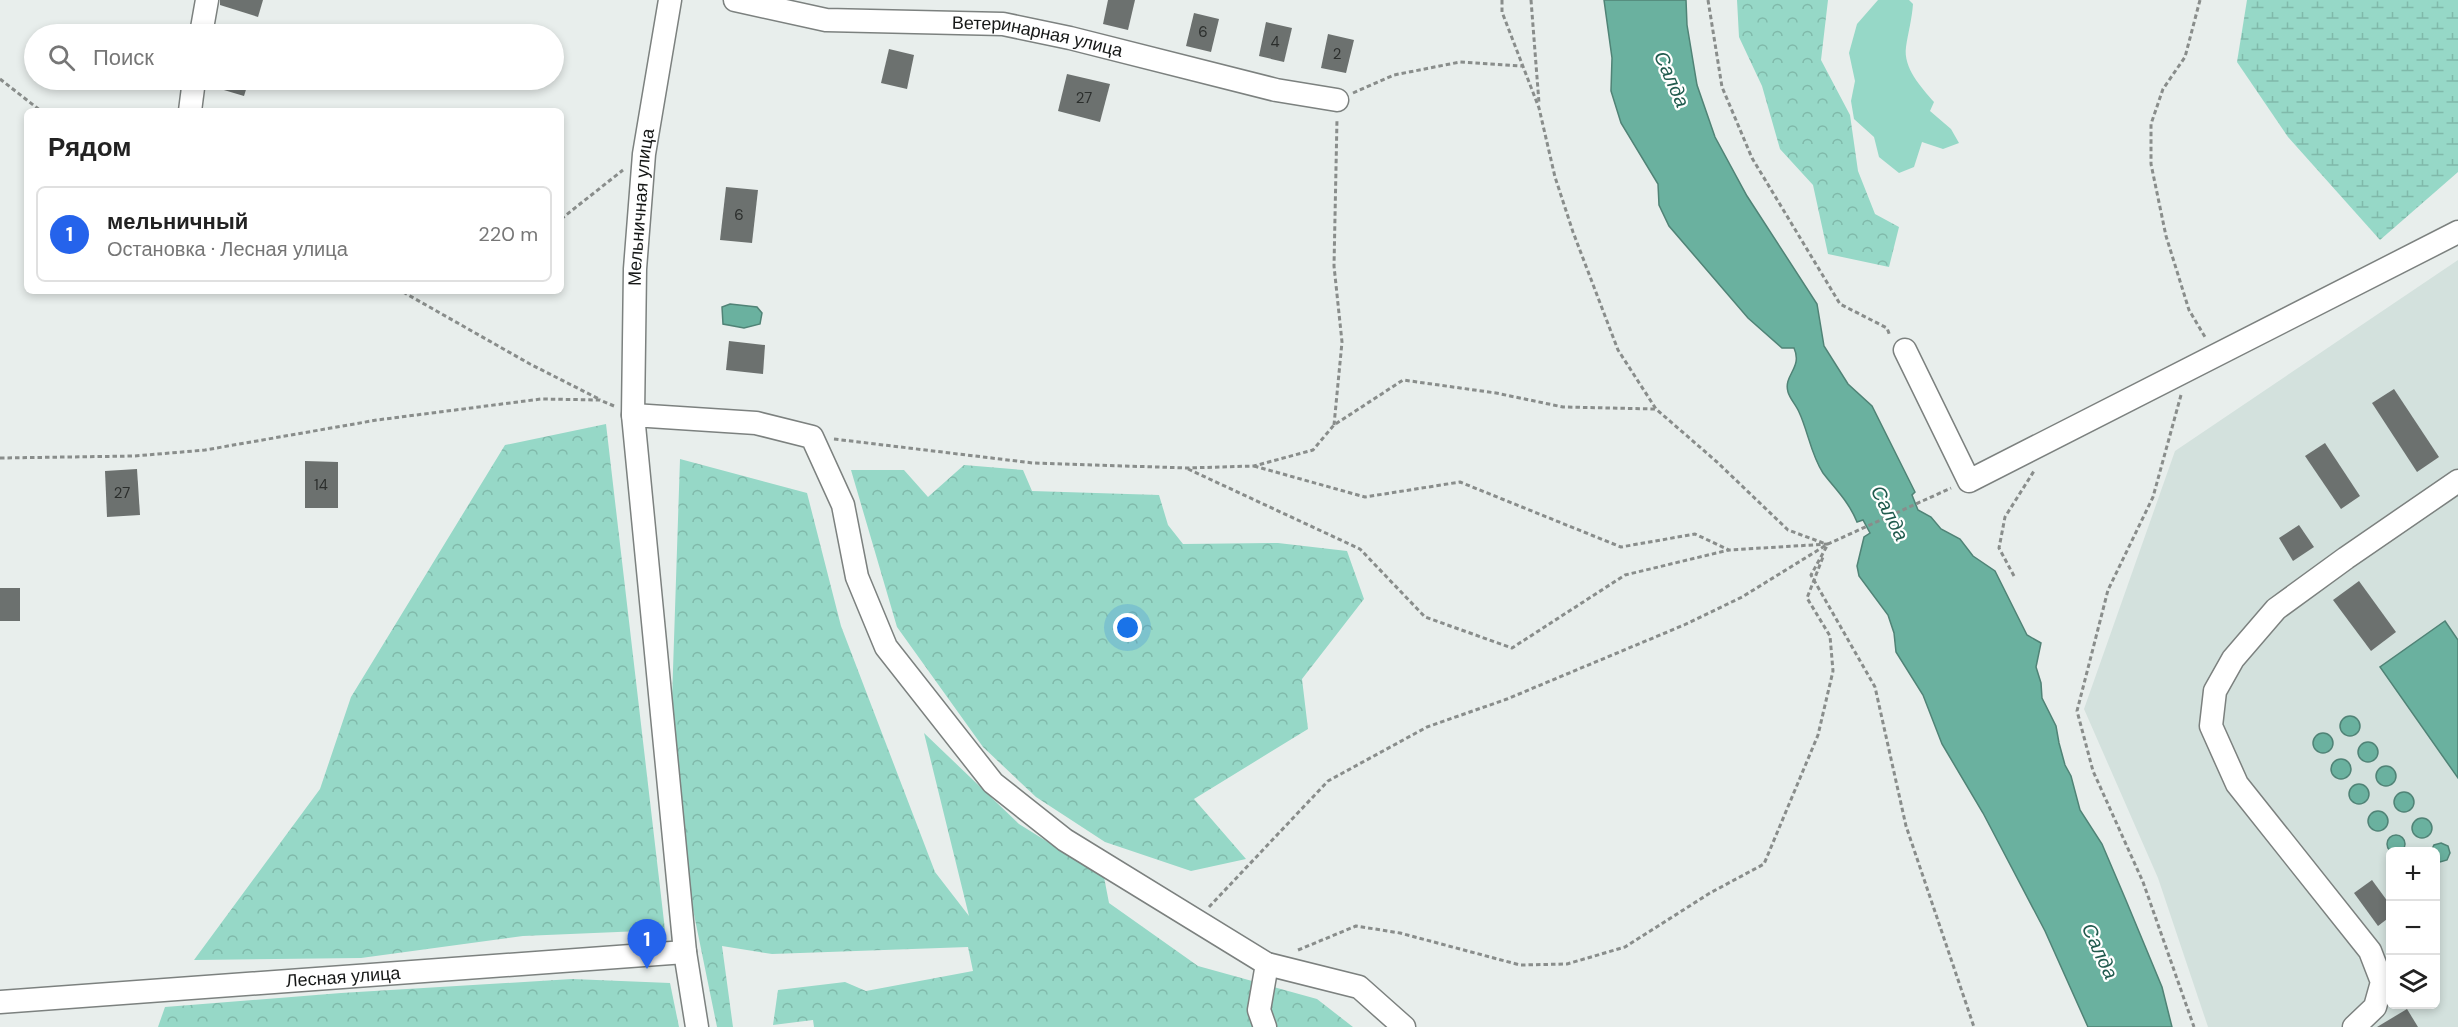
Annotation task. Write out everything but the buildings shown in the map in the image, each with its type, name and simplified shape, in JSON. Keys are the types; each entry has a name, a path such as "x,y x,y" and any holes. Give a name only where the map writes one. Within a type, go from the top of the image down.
{"street":[{"path":"203,24 207,0"},
{"name":"Мельничная улица","path":"670,0 644,154 635,268 633,415 685,952 697,1027"},
{"name":"Ветеринарная улица","path":"735,0 826,20 1003,24 1070,38 1276,90 1337,100"},
{"path":"190,108 193,90"},
{"path":"1898,344 1970,481 2458,232"},
{"path":"633,415 756,423 812,437 843,505 857,577 885,647 993,783 1065,840 1196,921 1267,963 1359,987 1404,1027"},
{"path":"2354,1027 2375,1007 2382,982 2370,951 2237,784 2211,726 2215,691 2233,659 2276,609 2458,481"},
{"name":"Лесная улица","path":"0,1002 685,952"},
{"path":"1265,1027 1259,1010 1267,963"}],"path":[{"path":"1502,0 1502,12 1539,108"},
{"path":"1531,0 1539,108 1555,177 1617,350 1656,410 1717,462 1788,530 1828,544"},
{"path":"1708,0 1722,87 1752,158 1840,304 1887,328 1898,344"},
{"path":"2200,0 2185,57 2163,89 2151,123 2151,164 2166,236 2189,310 2206,339 2235,346"},
{"path":"1334,425 1342,342 1334,266 1337,100 1394,75 1460,62 1522,66"},
{"path":"0,79 37,108"},
{"path":"564,217 644,154"},
{"path":"408,294 530,364 633,415"},
{"path":"812,437 1033,463 1186,468 1254,466 1313,450 1334,425 1402,380 1496,393 1563,407 1656,410"},
{"path":"2182,391 2152,497 2108,590 2077,711 2093,771 2143,882 2194,1027"},
{"path":"0,458 135,456 205,450 377,420 530,400 600,400"},
{"path":"1254,466 1365,497 1461,482 1621,547 1695,534 1729,550"},
{"path":"2014,576 1999,548 2005,517 2037,467"},
{"path":"1186,468 1360,549 1425,617 1512,648 1625,575 1729,550 1828,544"},
{"path":"1196,921 1328,781 1427,727 1507,699 1684,625 1742,597 1828,544 1954,487"},
{"path":"1289,952 1301,950 1356,926 1400,933 1520,965 1567,964 1625,947 1710,893 1764,864 1818,735 1833,671 1830,636 1807,598 1828,544"},
{"path":"1828,544 1811,575 1875,687 1906,826 1974,1027"}],"shaded area":[{"path":"2458,260 2458,1027 2208,1027 2158,878 2084,709 2175,451"}],"green space":[{"path":"1737,0 1828,0 1821,60 1850,115 1858,171 1875,214 1899,227 1889,267 1828,254 1813,185 1780,149 1762,86 1739,37"},
{"path":"1878,0 1909,0 1913,4 1906,47 1907,62 1914,77 1934,102 1930,111 1951,129 1959,143 1943,149 1922,142 1914,167 1899,173 1879,157 1874,137 1854,119 1851,101 1855,81 1849,53 1857,24"},
{"path":"2247,0 2458,0 2458,172 2380,240 2288,137 2237,62"},
{"path":"606,424 665,930 523,936 361,958 194,960 320,789 351,697 505,445"},
{"path":"680,459 807,493 841,626 935,872 969,916 924,733 1019,824 1104,877 1109,903 1198,966 1317,999 1353,1027 814,1027 813,1020 773,1025 778,990 845,982 866,991 973,971 968,947 772,954 722,946 733,1027 717,1027 689,890 672,700"},
{"path":"964,465 1023,470 1032,491 1159,495 1168,525 1183,544 1278,543 1347,551 1364,599 1302,679 1308,729 1194,799 1246,859 1191,871 1105,842 1036,797 983,747 897,627 851,470 904,470 928,497"},
{"path":"572,979 670,983 679,1027 158,1027 165,1007 341,993"}],"water":[{"name":"Салда","path":"1604,0 1686,0 1687,25 1697,85 1715,137 1747,196 1817,304 1824,346 1848,384 1872,406 1915,492 1912,495 1918,510 1931,517 1941,529 1960,539 1973,556 1995,571 2027,635 2041,643 2036,667 2041,683 2042,698 2056,726 2065,765 2071,776 2080,810 2102,844 2125,898 2162,987 2172,1027 2088,1027 2045,931 1983,813 1942,744 1923,695 1896,652 1894,633 1888,615 1859,576 1857,566 1864,537 1870,533 1863,520 1857,522 1846,502 1823,473 1798,409 1789,395 1788,381 1796,361 1794,348 1782,348 1748,318 1669,226 1659,205 1658,184 1621,123 1611,91 1612,58"},
{"path":"730,304 757,307 762,313 760,324 744,328 723,324 722,307"},
{"path":"2445,621 2458,640 2458,778 2380,667"},
{"path":"2350,716 2357,719 2360,726 2357,733 2350,736 2343,733 2340,726 2343,719"},
{"path":"2323,733 2330,736 2333,743 2330,750 2323,753 2316,750 2313,743 2316,736"},
{"path":"2368,742 2375,745 2378,752 2375,759 2368,762 2361,759 2358,752 2361,745"},
{"path":"2341,759 2348,762 2351,769 2348,776 2341,779 2334,776 2331,769 2334,762"},
{"path":"2386,766 2393,769 2396,776 2393,783 2386,786 2379,783 2376,776 2379,769"},
{"path":"2359,784 2366,787 2369,794 2366,801 2359,804 2352,801 2349,794 2352,787"},
{"path":"2404,792 2411,795 2414,802 2411,809 2404,812 2397,809 2394,802 2397,795"},
{"path":"2378,811 2385,814 2388,821 2385,828 2378,831 2371,828 2368,821 2371,814"},
{"path":"2422,818 2429,821 2432,828 2429,835 2422,838 2415,835 2412,828 2415,821"},
{"path":"2396,835 2403,837 2404,847 2388,847 2389,837"},
{"path":"2441,843 2448,846 2450,853 2447,860 2440,862 2440,847 2433,847"}],"place":[{"name":"мельничный","path":"647,969"}]}
